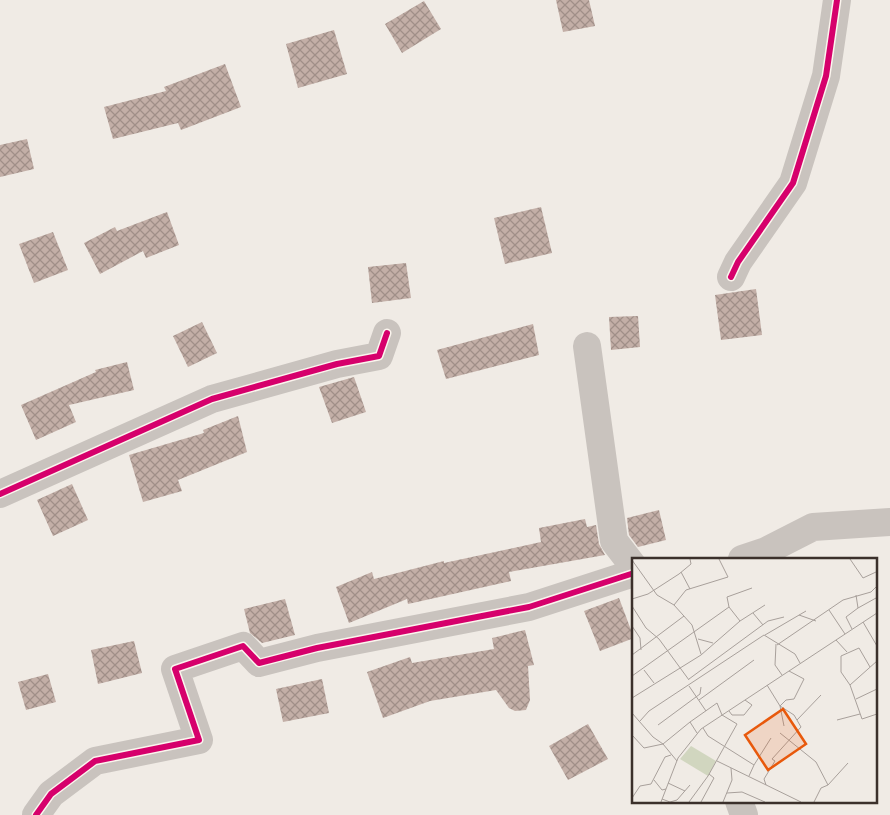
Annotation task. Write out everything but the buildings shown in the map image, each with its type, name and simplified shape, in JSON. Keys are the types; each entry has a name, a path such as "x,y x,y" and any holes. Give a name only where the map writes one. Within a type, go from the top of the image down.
{"street":[{"path":"731,277 738,262 793,183 826,76 837,0"},
{"path":"0,494 212,399 338,364 379,356 387,333"},
{"path":"587,346 614,541 632,565"},
{"path":"745,558 766,551 813,527 890,522"},
{"path":"36,815 51,794 95,761 199,740 175,669 243,646 259,663 317,648 529,607 632,574"},
{"path":"739,802 744,815"}],"cycle path":[{"path":"731,277 738,262 793,183 826,76 837,0"},
{"path":"0,494 212,399 337,364 379,356 387,333"},
{"path":"36,815 51,794 95,761 199,740 175,669 243,646 259,663 317,648 529,607 632,574"}]}
